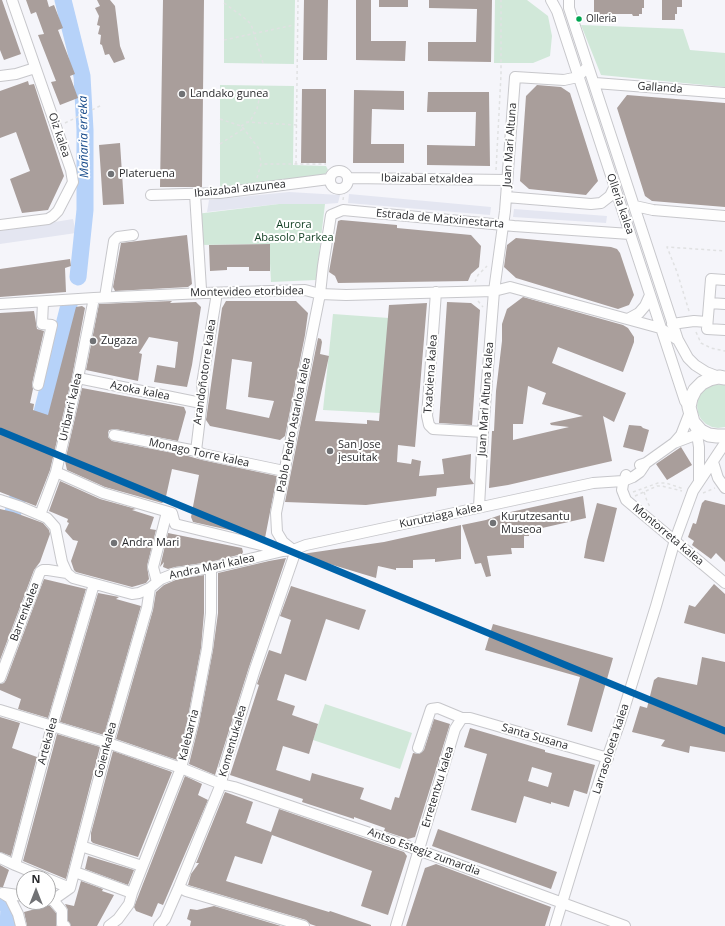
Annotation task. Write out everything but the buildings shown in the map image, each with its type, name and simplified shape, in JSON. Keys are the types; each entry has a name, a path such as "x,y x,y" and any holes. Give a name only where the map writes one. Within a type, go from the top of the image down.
{"main road":[{"path":"722,378 710,379 698,386 691,398 690,410 699,430 709,435 725,436"}],"street":[{"name":"Oiz kalea","path":"0,225 48,219 53,216 64,200 73,182 71,170 12,0"},
{"name":"Olleria kalea","path":"551,0 578,77 660,328 685,401 690,410"},
{"name":"Olleria kalea","path":"569,0 570,8 588,66 595,83 678,340 688,358 695,365 706,372 722,378"},
{"path":"578,77 588,66"},
{"path":"0,76 16,74 36,68"},
{"name":"Juan Mari Altuna","path":"494,291 492,268 503,225 506,197 502,180 515,78 564,80 578,77"},
{"name":"Gallanda","path":"595,83 725,93"},
{"name":"Ibaizabal etxaldea","path":"348,178 502,180"},
{"name":"Ibaizabal auzunea","path":"151,195 220,193 329,179 332,187 338,189 346,186 348,178"},
{"path":"506,197 591,204 601,203 610,196 614,188"},
{"path":"195,194 201,289"},
{"path":"635,206 653,210 725,216"},
{"name":"Estrada de Matxinestarta","path":"320,294 331,215 343,210 503,225 630,234"},
{"path":"105,297 114,241 118,237 133,235"},
{"path":"492,268 510,287 660,328 678,340"},
{"path":"725,280 711,279 707,322 707,330 725,330"},
{"name":"Montevideo etorbidea","path":"0,304 105,297 305,290 314,291 320,294 494,291 510,287"},
{"path":"482,291 493,309"},
{"name":"Juan Mari Altuna kalea","path":"479,507 483,432 494,291"},
{"name":"Txatxiena kalea","path":"436,292 427,416 429,425 433,429 483,432"},
{"name":"Arandoñotorre kalea","path":"196,451 202,384 217,293"},
{"name":"Pablo Pedro Astarloa kalea","path":"288,550 278,532 276,513 320,294"},
{"path":"628,319 639,313 645,306 650,295"},
{"name":"Uribarri kalea","path":"40,515 56,472 78,378 94,298"},
{"path":"38,385 52,325 42,324 43,302"},
{"path":"709,303 725,304"},
{"path":"672,324 707,322"},
{"name":"Azoka kalea","path":"78,378 201,403"},
{"name":"Kurutziaga kalea","path":"674,443 681,435 690,410"},
{"path":"699,430 699,482"},
{"name":"Kurutziaga kalea","path":"288,550 593,483 623,481 640,472 646,463 674,443 699,430"},
{"name":"Monago Torre kalea","path":"114,435 196,451 203,454 284,471"},
{"name":"Larrasoloeta kalea","path":"555,926 656,606 689,492 699,482 725,444"},
{"path":"713,462 720,488"},
{"path":"56,472 103,493 172,513 175,524 288,550"},
{"path":"623,481 628,495"},
{"name":"Kurutziaga kalea","path":"600,483 628,495"},
{"name":"Montorreta kalea","path":"628,495 626,500 725,583"},
{"path":"0,500 47,518 55,527 62,562 68,573"},
{"name":"Goienkalea","path":"70,888 108,743 154,585 153,567 167,512"},
{"name":"Andra Mari kalea","path":"68,573 73,578 132,594 140,593 161,579 176,573 212,568 288,550"},
{"name":"Komentukalea","path":"159,926 165,919 179,887 221,784 225,765 255,668 294,556 288,550"},
{"name":"Kalebarria","path":"109,926 118,919 129,904 142,866 181,768 193,723 207,649 211,613 212,568"},
{"name":"Barrenkalea","path":"0,678 40,572 43,570 48,570 68,573"},
{"name":"Artekalea","path":"14,865 52,726 94,584"},
{"name":"Santa Susana","path":"418,748 431,709 438,708 462,718 470,718 608,758"},
{"name":"Antso Estegiz zumardia","path":"0,710 108,743 181,768 221,784 234,787 419,850 625,926"},
{"name":"Erretentxu kalea","path":"396,926 455,730 462,718"},
{"path":"81,846 142,866"},
{"path":"0,858 27,870"},
{"path":"75,872 132,894"},
{"path":"56,882 70,888"},
{"path":"179,887 186,891 304,926"},
{"path":"56,896 70,888"},
{"path":"1,894 16,895"},
{"path":"1,894 10,898 18,914 21,926"},
{"path":"56,906 62,912 62,924 64,926"}],"path":[{"path":"296,164 298,0"},
{"path":"501,0 501,75 496,160 502,180"},
{"path":"224,3 251,24 263,63"},
{"path":"224,40 294,25"},
{"path":"241,126 250,121 257,109 262,86"},
{"path":"65,123 102,105"},
{"path":"220,118 244,128 259,149 261,164 256,179 246,190"},
{"path":"246,122 296,125"},
{"path":"220,144 244,128"},
{"path":"261,164 326,164"},
{"path":"725,251 667,247 701,343 725,352"},
{"path":"474,283 478,275 492,268"},
{"path":"628,495 658,483 666,483 689,492"},
{"path":"628,495 644,492 657,486 689,492 704,493 720,488"},
{"path":"644,492 646,501 651,509"}],"shaded area":[{"path":"289,192 340,195 338,203 279,204 207,212 209,200"},
{"path":"349,194 491,207 490,215 348,203"},
{"path":"514,209 607,216 606,223 513,217"},
{"path":"73,219 76,233 0,244 0,231"}],"green space":[{"path":"224,0 295,0 294,64 224,63"},
{"path":"495,0 527,0 548,16 552,36 550,56 533,63 494,63"},
{"path":"581,25 683,29 690,50 725,53 725,87 601,75"},
{"path":"220,85 294,86 293,165 326,166 328,170 323,177 220,188"},
{"name":"Aurora Abasolo Parkea","path":"279,204 325,204 316,280 271,282 269,244 198,245 196,214"},
{"path":"333,314 389,318 380,413 323,410"},
{"path":"715,384 725,385 725,427 718,428 706,424 698,413 698,398 708,387"},
{"path":"325,704 412,733 400,769 313,740"}],"waterway":[{"name":"Mañaria erreka","path":"63,0 82,76 85,130 85,210 78,277"},
{"name":"Mañaria erreka","path":"36,436 69,305"},
{"name":"Mañaria erreka","path":"0,546 25,477"},
{"name":"Mañaria erreka","path":"0,900 9,907 8,926"}],"transit line":[{"path":"0,431 725,731"}],"place":[{"name":"Olleria","path":"579,19"},
{"name":"Landako gunea","path":"182,94"},
{"name":"Plateruena","path":"111,174"},
{"name":"Zugaza","path":"93,341"},
{"name":"San Jose jesuitak","path":"330,451"},
{"name":"Kurutzesantu Museoa","path":"493,523"},
{"name":"Andra Mari","path":"114,543"}]}
